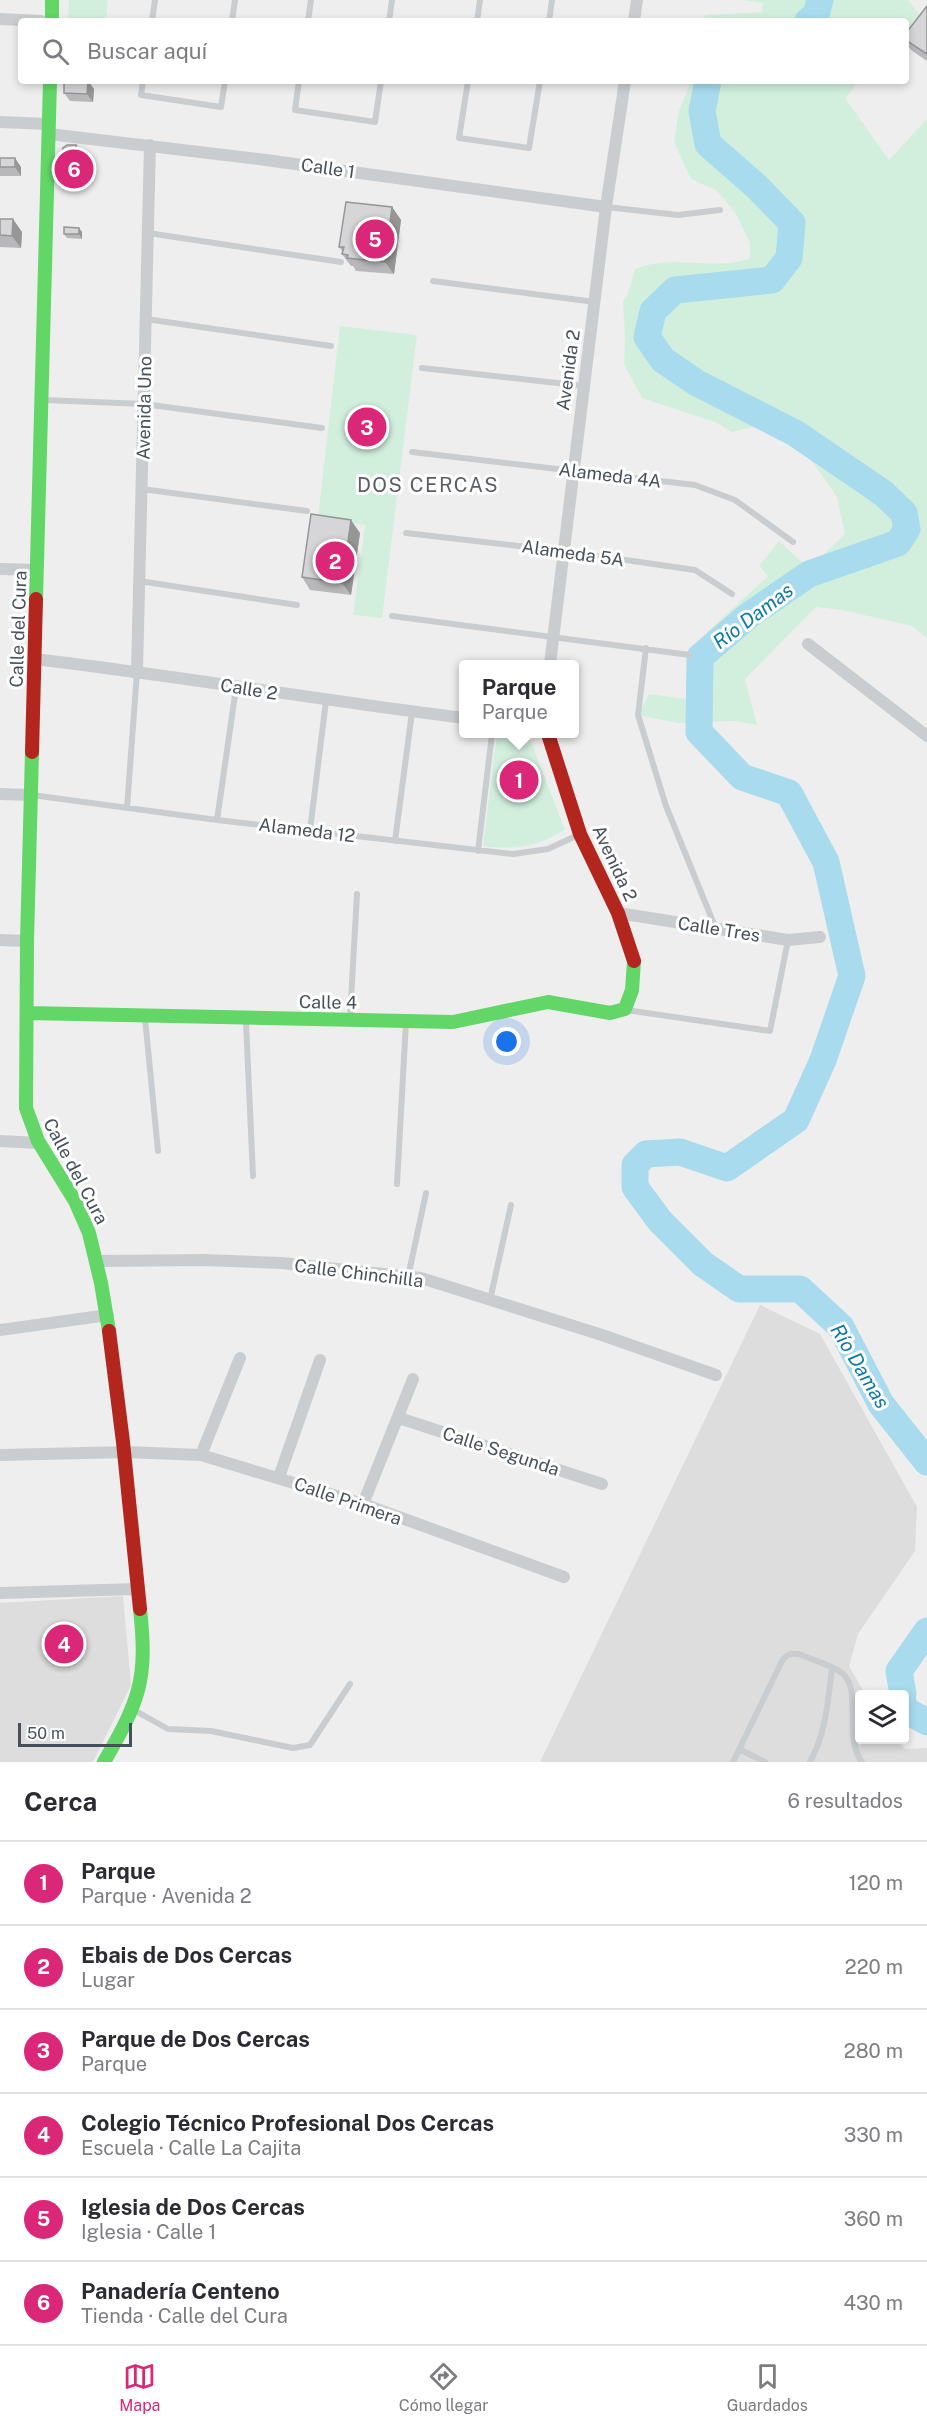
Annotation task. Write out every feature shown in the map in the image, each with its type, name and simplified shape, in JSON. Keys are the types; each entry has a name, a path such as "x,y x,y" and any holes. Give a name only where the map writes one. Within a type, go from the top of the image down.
{"street":[{"path":"52,0 52,18"},
{"path":"634,18 637,0"},
{"path":"0,19 18,20"},
{"name":"Calle del Cura","path":"50,84 27,941 26,1108 29,1122 39,1143 89,1231 108,1316 126,1452 144,1650 141,1684 133,1709 104,1762"},
{"name":"Avenida 2","path":"550,660 606,207 625,84"},
{"name":"Calle 1","path":"0,122 150,145 606,207"},
{"name":"Avenida Uno","path":"137,671 150,145"},
{"path":"0,569 37,570"},
{"path":"808,644 927,736"},
{"name":"Calle 2","path":"35,659 137,671 326,701 459,717"},
{"name":"Avenida 2","path":"549,738 580,834 618,913 634,960 632,990 625,1010"},
{"path":"0,794 31,795"},
{"name":"Calle Tres","path":"618,913 788,940 820,937"},
{"path":"0,940 27,941"},
{"name":"Calle 4","path":"27,1013 453,1023 548,1002 584,1006 610,1013 625,1010"},
{"path":"0,1141 39,1143"},
{"name":"Calle Chinchilla","path":"96,1261 204,1260 282,1263 421,1278 602,1335 716,1375"},
{"path":"0,1330 108,1316"},
{"path":"201,1455 240,1358"},
{"path":"279,1478 320,1360"},
{"path":"363,1504 413,1378"},
{"name":"Calle Segunda","path":"399,1418 602,1484"},
{"name":"Calle Primera","path":"0,1455 126,1452 201,1455 363,1504 564,1578"},
{"path":"0,1593 137,1589"}],"lane":[{"path":"152,18 155,0"},
{"path":"232,18 235,0"},
{"path":"308,18 311,0"},
{"path":"389,18 392,0"},
{"path":"477,18 480,0"},
{"path":"549,18 552,0"},
{"path":"143,84 141,94 221,107 225,84"},
{"path":"299,84 295,110 375,122 381,84"},
{"path":"468,84 459,138 529,148 540,84"},
{"path":"606,207 678,215 720,210"},
{"path":"148,233 341,262"},
{"path":"433,281 596,302"},
{"path":"146,319 331,346"},
{"path":"422,368 584,386"},
{"path":"42,400 144,404 322,428"},
{"name":"Alameda 4A","path":"412,452 695,485 735,500 793,542"},
{"path":"141,489 307,511"},
{"name":"Alameda 5A","path":"406,533 563,551 695,570 732,594"},
{"path":"139,581 297,605"},
{"path":"392,616 690,655"},
{"path":"646,648 638,715 666,806 716,929"},
{"path":"127,808 137,671"},
{"path":"217,820 236,688"},
{"path":"310,830 326,701"},
{"path":"395,841 412,712"},
{"path":"478,851 492,738"},
{"name":"Alameda 12","path":"31,795 217,820 513,854 548,849 580,834"},
{"path":"350,1021 357,894"},
{"path":"625,1010 770,1030 788,940"},
{"path":"145,1017 158,1150"},
{"path":"246,1019 253,1176"},
{"path":"397,1184 406,1022"},
{"path":"408,1277 426,1193"},
{"path":"490,1300 511,1204"},
{"path":"733,1762 786,1655 799,1654 843,1674 852,1690 854,1747 862,1762"},
{"path":"810,1762 823,1733 832,1668"},
{"path":"133,1709 168,1729 211,1731 293,1748 303,1748 310,1745 350,1684"},
{"path":"739,1749 765,1762"}],"shaded area":[{"path":"760,1305 820,1334 917,1507 915,1551 858,1634 849,1666 863,1690 855,1690 855,1744 901,1744 905,1749 927,1748 927,1762 540,1762"},
{"path":"123,1596 131,1685 93,1762 0,1762 0,1603"}],"green space":[{"path":"69,0 108,0 106,18 68,18"},
{"path":"742,0 908,0 920,15 909,27 909,18 704,18 705,15 762,12 763,3"},
{"path":"690,84 857,84 845,98 889,160 927,119 927,638 912,626 842,610 816,607 745,679 757,725 734,721 678,723 638,715 649,694 686,699 690,655 706,633 768,576 759,566 779,541 804,564 819,559 845,534 837,497 805,451 756,426 732,432 715,422 642,398 624,364 623,301 628,294 635,269 657,263 729,263 750,259 750,243 735,212 716,190 691,179 674,142 679,111"},
{"path":"340,326 417,335 382,618 353,615 365,525 318,518"},
{"path":"496,738 530,738 565,830 526,846 506,848 483,846"}],"building":[{"path":"927,6 927,54 909,42 909,29"},
{"path":"64,84 88,84 87,94 64,93"},
{"path":"67,145 76,145 76,168 60,168 63,148"},
{"path":"0,158 15,158 15,167 0,167"},
{"path":"346,202 392,207 385,262 347,258 348,255 342,254 344,247 339,247"},
{"path":"0,219 13,219 12,236 0,235"},
{"path":"64,227 79,228 79,234 64,234"},
{"path":"311,514 351,520 342,583 302,577"}],"waterway":[{"name":"Río Damas","path":"812,18 816,15 820,0"},
{"name":"Río Damas","path":"707,84 702,111 708,144 756,186 792,223 789,258 772,280 675,290 653,311 647,337 663,360 697,383 795,433 883,493 904,513 907,529 898,543 809,574 748,616 700,657 699,732 742,777 789,793 826,862 852,976 823,1060 796,1120 727,1168 680,1152 646,1154 635,1165 635,1187 660,1221 703,1264 739,1289 800,1289 841,1327 881,1404 927,1462"},
{"name":"Río Damas","path":"902,1690 899,1671 927,1631"},
{"name":"Río Damas","path":"909,1712 927,1722"}],"traffic: fast":[{"path":"52,0 52,18"},
{"path":"36,599 50,84"},
{"path":"32,752 27,941 26,1108 38,1141 75,1201 89,1233 109,1331"},
{"path":"27,1013 453,1022 548,1002 610,1013 625,1009 632,990 634,961"},
{"path":"104,1762 126,1722 138,1690 143,1655 140,1609"}],"traffic: jam":[{"path":"32,752 36,599"},
{"path":"549,738 580,834 618,913 634,961"},
{"path":"109,1331 140,1609"}],"place":[{"name":"Panadería Centeno","path":"74,169"},
{"name":"Iglesia de Dos Cercas","path":"375,239"},
{"name":"Parque de Dos Cercas","path":"367,427"},
{"name":"Ebais de Dos Cercas","path":"335,561"},
{"name":"Parque","path":"519,780"},
{"name":"Colegio Técnico Profesional Dos Cercas","path":"64,1644"}],"district":[{"name":"DOS CERCAS","path":"428,485"}]}
